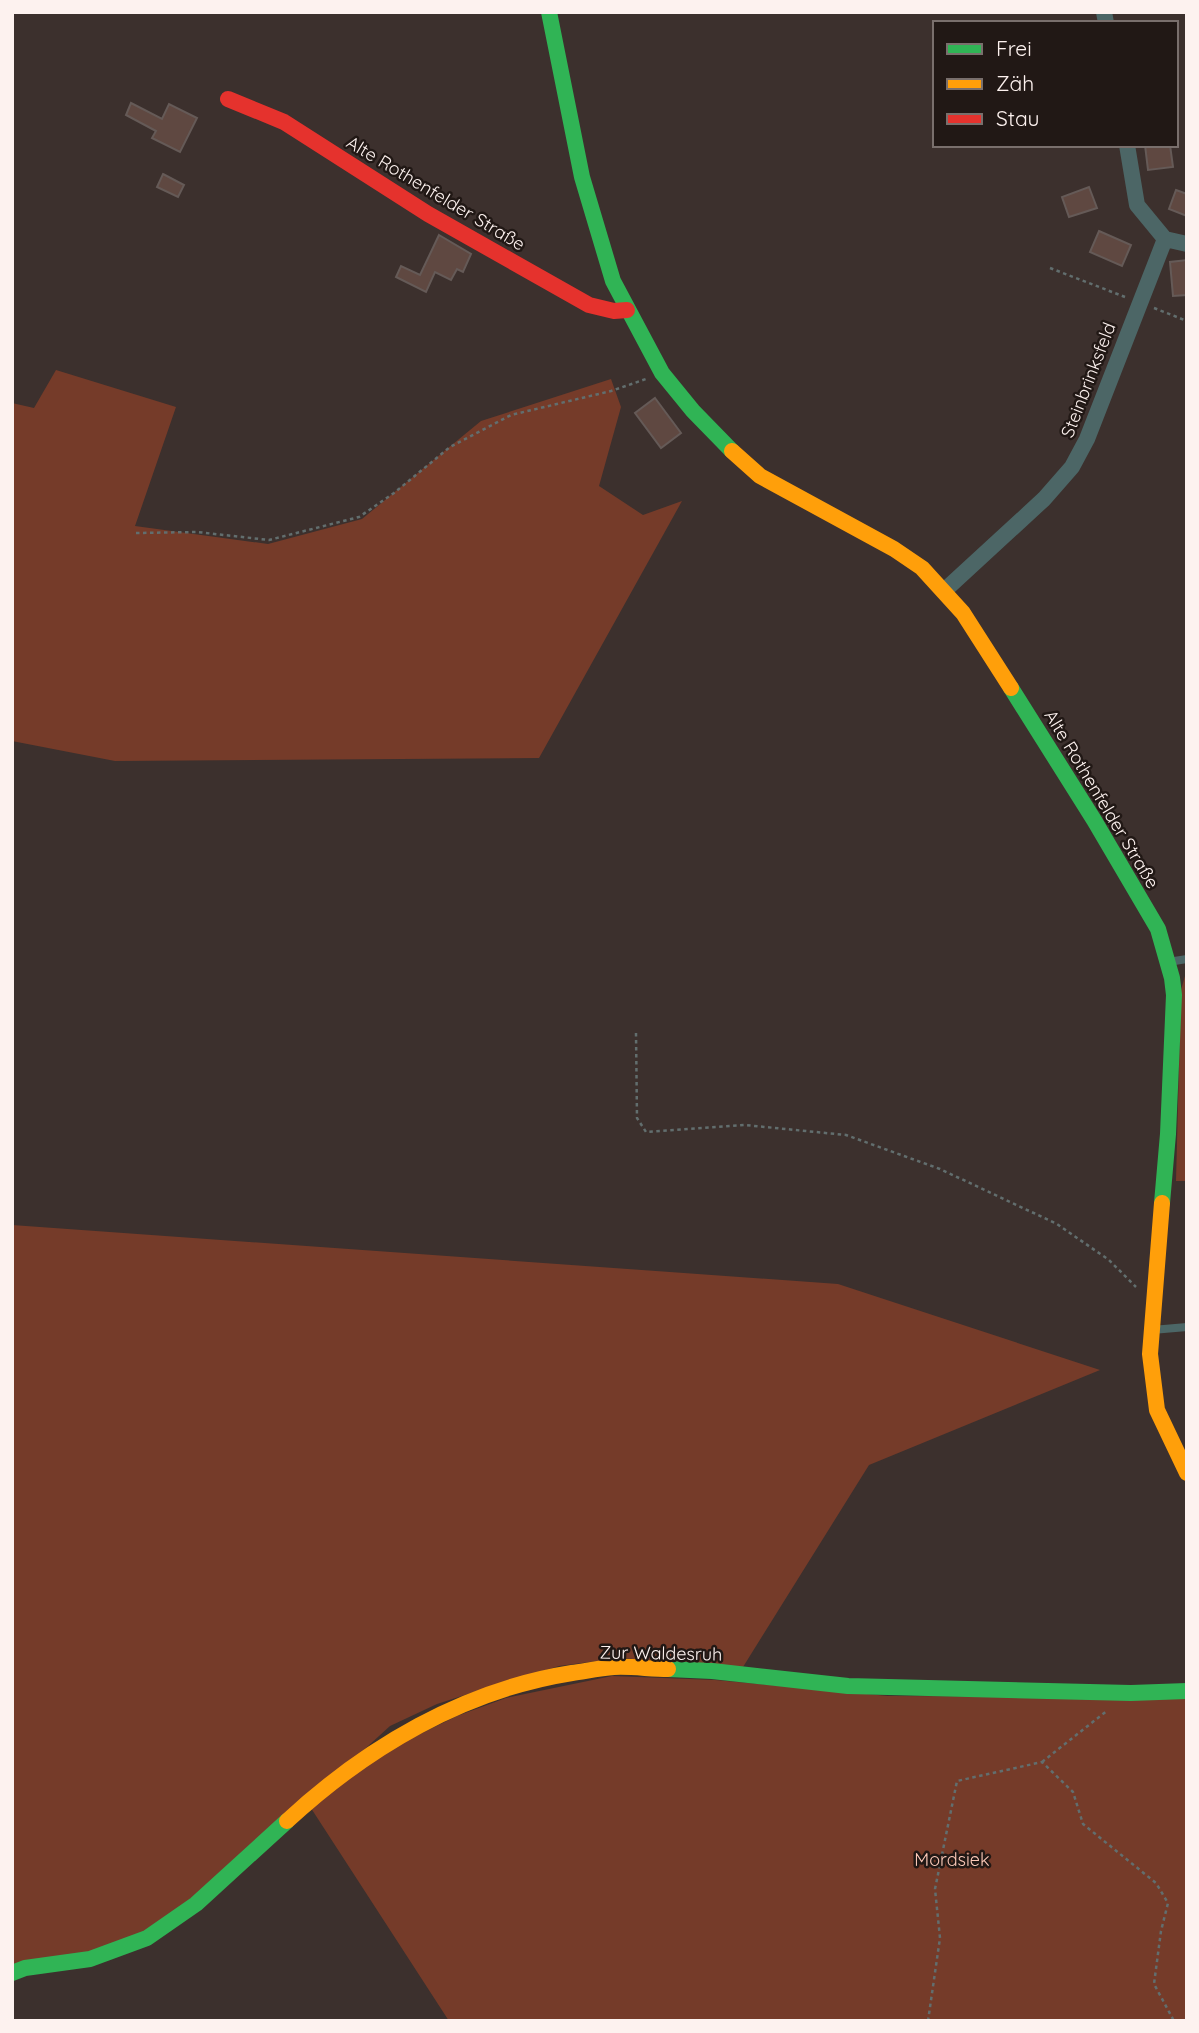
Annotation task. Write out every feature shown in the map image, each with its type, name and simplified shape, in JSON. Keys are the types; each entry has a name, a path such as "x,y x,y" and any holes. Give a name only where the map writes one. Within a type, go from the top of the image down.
{"street":[{"name":"Alte Rothenfelder Straße","path":"549,12 582,177 613,281 662,373 725,446 760,476 894,549 922,568 944,591 963,613 1094,820 1158,929 1172,978 1173,1006 1168,1134 1150,1354 1157,1410 1187,1473"},
{"name":"Alte Rothenfelder Straße","path":"228,99 284,122 428,214 589,305 614,311 627,310"},
{"path":"1127,147 1137,205 1165,239 1187,244"},
{"name":"Steinbrinksfeld","path":"944,591 1044,499 1072,467 1087,439 1165,239"},
{"name":"Zur Waldesruh","path":"12,1973 25,1968 90,1959 147,1938 196,1904 307,1802 400,1735 458,1706 504,1689 543,1679 613,1667 712,1671 848,1686 1131,1693 1187,1691"}],"lane":[{"path":"1168,962 1187,959"},
{"path":"1152,1330 1187,1327"}],"path":[{"path":"1050,268 1187,321"},
{"path":"136,533 197,533 269,540 359,517 394,493 450,447 511,415 611,391 662,373"},
{"path":"636,1033 637,1118 646,1132 745,1125 846,1135 940,1169 1057,1224 1109,1260 1134,1286 1156,1293"},
{"path":"928,2021 940,1938 935,1889 957,1781 1042,1762 1131,1693"},
{"path":"1042,1762 1073,1792 1083,1824 1156,1883 1168,1903 1161,1931 1154,1984 1174,2021"}],"green space":[{"path":"56,370 176,407 135,526 268,544 362,519 481,421 611,379 621,407 599,486 643,515 682,501 539,758 115,761 12,741 12,403 34,408"},
{"path":"1187,969 1187,1181 1176,1181 1181,990"},
{"name":"Mordsiek","path":"12,1225 838,1284 1100,1370 869,1465 743,1667 620,1658 559,1666 502,1683 437,1704 390,1726 311,1798 406,1741 457,1716 506,1698 612,1676 715,1680 888,1696 1187,1697 1187,2021 449,2021 307,1802 196,1904 147,1938 90,1959 25,1968 12,1973"}],"building":[{"path":"131,103 162,119 169,104 197,118 180,152 152,138 156,131 126,115"},
{"path":"1145,147 1170,147 1173,167 1148,170"},
{"path":"163,174 184,185 178,197 157,187"},
{"path":"1089,187 1097,208 1069,217 1062,197"},
{"path":"1176,190 1187,194 1187,216 1169,209"},
{"path":"1099,231 1131,245 1122,266 1090,252"},
{"path":"439,235 471,254 463,272 457,269 451,280 435,272 426,292 396,277 401,266 420,275"},
{"path":"1187,260 1187,295 1173,296 1170,262"},
{"path":"655,398 681,433 661,448 635,413"}],"traffic: fast":[{"path":"549,12 582,177 613,281 662,373 693,411 732,451"},
{"path":"1011,688 1094,820 1158,929 1174,995 1162,1203"},
{"path":"668,1669 712,1671 848,1686 1131,1693 1187,1691"},
{"path":"12,1973 25,1968 90,1959 147,1938 196,1904 287,1821"}],"traffic: slow":[{"path":"732,451 760,476 894,549 922,568 963,613 1011,688"},
{"path":"1162,1203 1150,1354 1157,1410 1187,1473"},
{"path":"287,1821 350,1769 384,1746 455,1708 532,1681 572,1673 614,1667 668,1669"}],"traffic: jam":[{"path":"228,99 284,122 428,214 589,305 614,311 627,310"}]}
